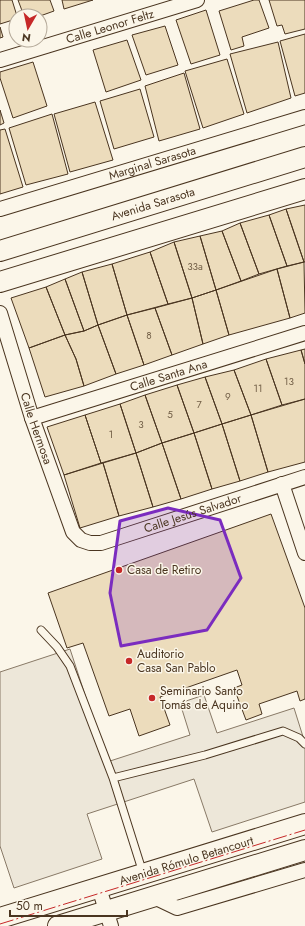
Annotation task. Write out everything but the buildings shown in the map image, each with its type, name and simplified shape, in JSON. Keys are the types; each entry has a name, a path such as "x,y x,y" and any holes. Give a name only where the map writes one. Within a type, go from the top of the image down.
{"main road":[{"name":"Avenida Sarasota","path":"0,251 305,157"},
{"path":"0,282 305,189"},
{"name":"Avenida Rómulo Betancourt","path":"0,918 305,824"},
{"name":"Avenida Rómulo Betancourt","path":"58,926 109,919 154,897 305,850"}],"street":[{"name":"Calle Leonor Feltz","path":"0,60 197,0"},
{"name":"Marginal Sarasota","path":"0,209 305,117"},
{"name":"Calle Hermosa","path":"0,313 32,418 73,532 80,540"},
{"name":"Calle Santa Ana","path":"32,418 305,334"},
{"name":"Calle Jesús Salvador","path":"80,540 90,543 101,543 305,477"},
{"path":"282,484 305,553"},
{"path":"154,897 177,908 305,870"},
{"path":"99,888 109,919"}],"lane":[{"path":"41,630 57,647 70,666 113,778 144,874"},
{"path":"113,778 205,755 283,731 299,738 305,744"}],"highlighted area":[{"path":"168,508 220,520 241,578 207,630 121,646 110,593 120,521"}],"shaded area":[{"path":"70,649 107,762 190,735 180,703 204,695 217,733 294,708 305,743 305,802 212,832 194,779 87,814 102,859 14,888 0,846 0,672"}],"power":[{"path":"0,924 305,830"}],"place":[{"name":"Casa de Retiro","path":"119,570"},
{"name":"Auditorio Casa San Pablo","path":"129,661"},
{"name":"Seminario Santo Tomás de Aquino","path":"152,698"}]}
